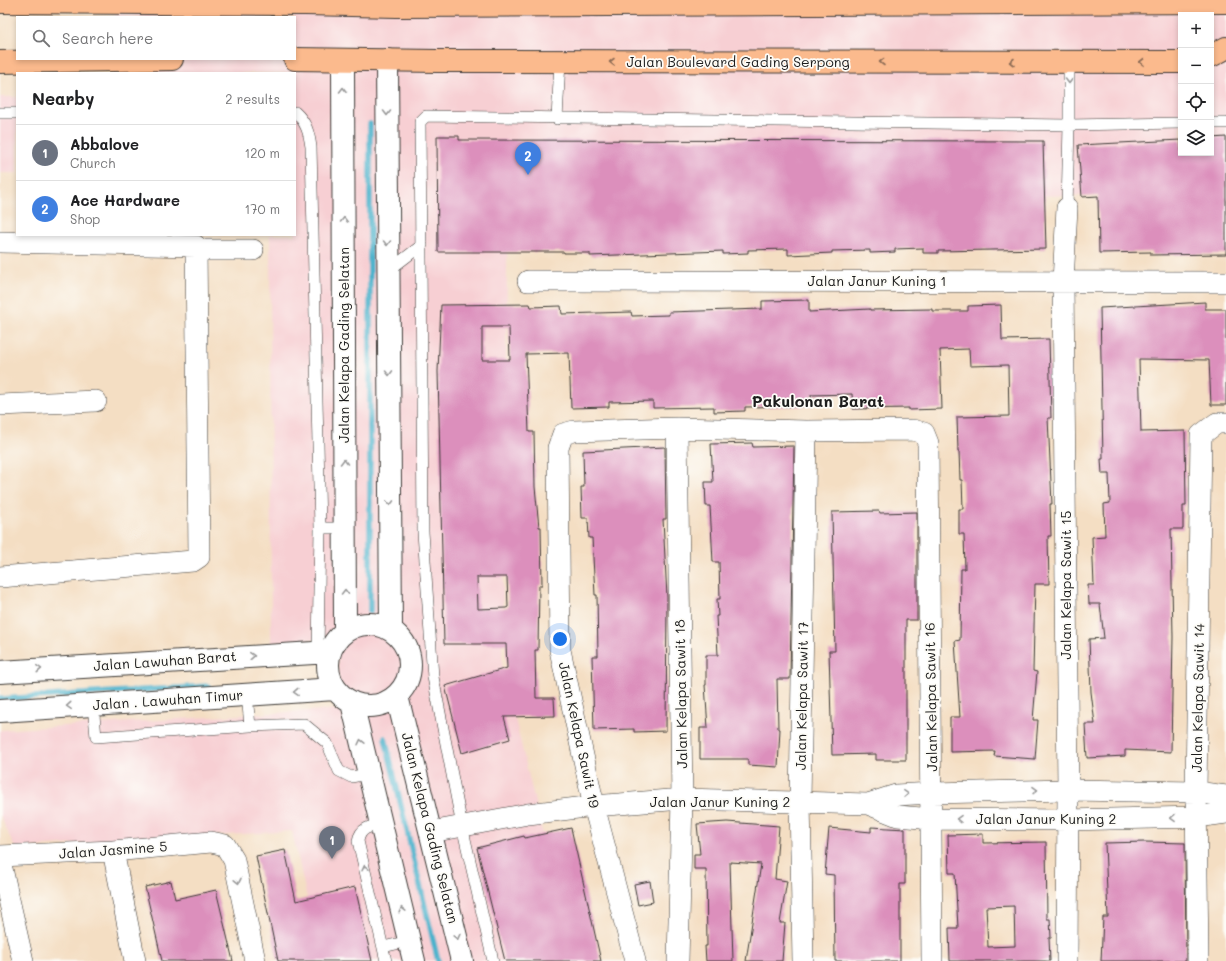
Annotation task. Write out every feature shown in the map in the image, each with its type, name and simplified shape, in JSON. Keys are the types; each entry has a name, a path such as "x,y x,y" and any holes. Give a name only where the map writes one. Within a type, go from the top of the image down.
{"main road":[{"path":"0,2 1226,2"},
{"path":"1214,54 1226,48"},
{"name":"Jalan Boulevard Gading Serpong","path":"296,59 560,62 1178,62"},
{"path":"0,62 115,60"},
{"path":"1214,62 1226,62"}],"street":[{"name":"Jalan Kelapa Gading Selatan","path":"343,60 345,631"},
{"path":"387,60 391,630"},
{"name":"Jalan Kelapa Sawit 15","path":"1067,208 1063,282 1068,790 1067,961"},
{"path":"0,242 196,246 198,558 193,561 0,577"},
{"path":"197,250 253,250"},
{"name":"Jalan Janur Kuning 1","path":"528,281 1226,282"},
{"path":"0,405 96,401"},
{"name":"Jalan Kelapa Sawit 14","path":"1198,961 1196,792 1201,435 1217,423 1226,423"},
{"path":"677,428 806,431"},
{"name":"Jalan Kelapa Sawit 19","path":"635,961 594,806 560,650 558,448 563,434 574,431 677,428"},
{"name":"Jalan Kelapa Sawit 18","path":"677,428 682,799 678,961"},
{"name":"Jalan Kelapa Sawit 16","path":"806,431 913,430 924,433 928,443 932,792 932,961"},
{"name":"Jalan Kelapa Sawit 17","path":"803,961 800,801 806,431"},
{"path":"368,623 380,625 391,630 401,638 407,649 410,661 410,674 405,686 397,696 387,702 375,706 363,706 352,703 335,689 329,678 324,652 345,631 356,625 368,623"},
{"name":"Jalan Lawuhan Barat","path":"0,672 324,652"},
{"name":"Jalan . Lawuhan Timur","path":"0,711 335,689"},
{"name":"Jalan Kelapa Gading Selatan","path":"397,696 462,961"},
{"path":"352,703 412,951"},
{"name":"Jalan Janur Kuning 2","path":"868,804 896,795 932,792 1068,790 1196,792 1226,796"},
{"name":"Jalan Janur Kuning 2","path":"431,832 528,814 594,806 682,799 868,804 898,816 932,819 1067,820 1197,817 1226,813"},
{"name":"Jalan Jasmine 5","path":"0,856 112,851 210,842 225,845 234,860 255,961"},
{"path":"112,851 135,961"},
{"path":"0,860 24,961"}],"lane":[{"path":"557,119 560,62"},
{"path":"1067,208 1069,62"},
{"path":"0,113 16,112"},
{"path":"296,113 303,120 308,131 311,147 324,652"},
{"path":"493,961 462,826 433,677 423,532 420,122 422,118 426,116 1069,125 1178,123"},
{"path":"1214,123 1226,123"},
{"path":"388,272 422,245"},
{"path":"320,528 344,528"},
{"path":"247,695 250,726"},
{"path":"93,704 96,737 250,726 304,724 327,743 338,771 351,777 368,774"},
{"path":"381,825 372,826 364,830 359,834 358,840 386,961"},
{"path":"383,947 412,951"}],"shaded area":[{"path":"115,0 1226,0 1226,196 508,194 502,664 573,961 321,961 292,831 15,848 0,815 0,730 340,709 336,637 271,643 270,236 296,236 296,72 115,72 115,60 296,60 296,16 115,16"},
{"path":"0,97 16,97 16,173 0,173"}],"building":[{"path":"437,136 459,136 459,140 1043,141 1046,249 938,251 938,253 923,253 923,248 895,249 895,252 870,253 870,250 832,251 832,253 788,255 788,249 748,250 748,253 723,254 723,251 590,256 590,253 564,252 438,252"},
{"path":"1226,137 1226,254 1151,255 1151,252 1099,253 1098,196 1082,197 1078,145 1178,140 1178,156 1214,156 1214,138"},
{"path":"809,300 809,312 870,309 932,309 932,311 968,311 968,306 1001,305 1002,340 1049,339 1051,418 1048,418 1052,504 1050,504 1051,536 1048,536 1049,584 1035,584 1033,671 1037,672 1033,720 1038,720 1035,759 994,756 995,751 950,752 950,717 960,717 955,641 960,640 961,569 965,569 964,534 959,534 959,509 963,509 962,480 960,480 958,451 957,417 1009,416 1008,365 970,366 969,349 940,350 942,409 909,410 909,408 853,409 852,394 811,395 812,406 745,407 745,411 714,412 714,407 653,408 653,401 609,402 609,407 571,408 569,353 526,354 529,432 534,432 535,487 539,527 541,527 542,585 539,585 538,650 535,650 536,698 554,698 555,716 504,717 510,739 462,753 445,686 507,668 506,644 444,644 438,371 441,305 530,304 531,307 561,306 562,314 631,312 632,316 669,315 669,312 762,309 762,301","holes":["482,327 509,327 510,360 482,360","477,577 507,577 508,607 478,609"]},
{"path":"1205,302 1205,309 1226,309 1226,405 1211,405 1209,360 1139,359 1141,432 1185,431 1186,506 1183,506 1183,529 1171,529 1173,637 1171,752 1125,750 1125,756 1087,758 1085,724 1095,724 1091,692 1089,639 1104,638 1100,604 1089,604 1088,585 1094,585 1092,537 1105,536 1104,504 1110,503 1109,474 1102,474 1101,459 1103,459 1100,308"},
{"path":"752,443 753,447 794,446 790,679 777,679 778,729 780,729 778,767 748,765 748,759 700,759 700,728 708,728 705,685 706,655 718,655 716,616 718,616 717,599 720,599 719,562 713,562 710,506 706,506 705,482 713,482 711,444"},
{"path":"665,447 666,519 663,519 667,597 666,731 634,732 634,729 594,730 592,656 598,656 597,595 595,595 592,538 589,538 588,518 582,518 581,487 584,487 583,451"},
{"path":"879,511 880,513 917,512 917,620 906,620 906,760 876,760 876,754 832,755 829,651 835,651 832,512"},
{"path":"727,822 779,826 775,879 787,881 780,923 785,923 782,961 746,961 761,864 730,862 733,961 706,961 706,869 694,869 694,854 700,854 697,824"},
{"path":"871,827 905,829 905,884 900,884 900,961 835,961 834,875 825,874 829,828 871,832"},
{"path":"571,828 601,961 505,961 477,848 524,836 525,838"},
{"path":"983,834 983,843 1046,842 1047,919 1050,919 1051,938 1049,938 1050,961 950,961 949,928 958,928 955,873 949,873 948,835","holes":["1014,906 1015,946 988,947 986,907"]},
{"path":"1105,843 1185,843 1186,961 1101,961 1103,917 1108,917"},
{"path":"285,850 296,901 355,887 372,961 278,961 256,856"},
{"path":"171,881 175,899 216,890 233,961 162,961 145,887"},
{"path":"650,881 653,902 638,905 634,884"}],"waterway":[{"path":"370,124 370,611"},
{"path":"0,699 209,686"},
{"path":"385,738 438,961"}],"place":[{"name":"Ace Hardware","path":"528,175"},
{"name":"Abbalove","path":"332,859"}],"district":[{"name":"Pakulonan Barat","path":"818,401"}]}
